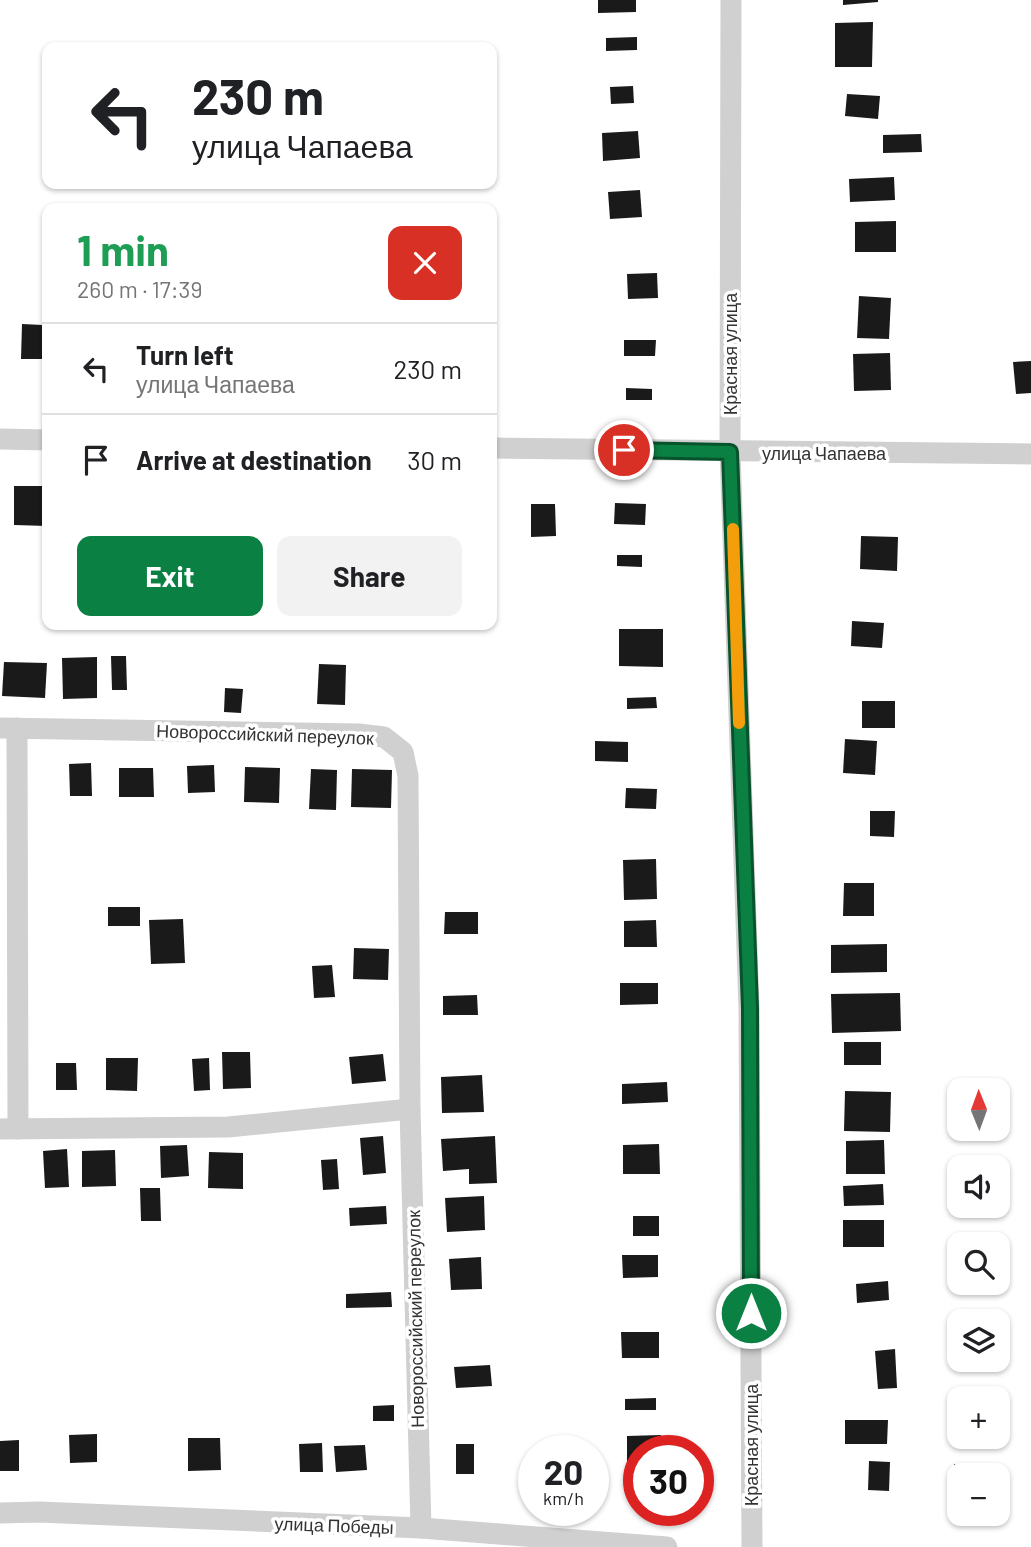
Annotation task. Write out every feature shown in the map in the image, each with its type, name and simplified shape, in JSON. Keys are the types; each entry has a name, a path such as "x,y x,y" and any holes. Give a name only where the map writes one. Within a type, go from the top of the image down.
{"street":[{"name":"Красная улица","path":"730,0 730,452 750,1008 752,1547"},
{"path":"0,439 42,440"},
{"name":"улица Чапаева","path":"497,448 1031,454"},
{"name":"Новороссийский переулок","path":"410,1109 228,1127 9,1129 8,728 359,734 384,737 404,752 408,776 410,1109 421,1528"},
{"name":"улица Победы","path":"0,1513 39,1512 421,1528 667,1547"}],"building":[{"path":"598,0 636,0 636,12 598,13"},
{"path":"843,0 878,0 878,2 843,5"},
{"path":"873,22 872,67 835,67 835,23"},
{"path":"637,37 637,50 606,51 606,38"},
{"path":"633,86 634,103 611,104 610,87"},
{"path":"847,94 880,96 878,119 845,116"},
{"path":"638,131 640,158 603,161 602,133"},
{"path":"921,134 922,152 883,153 883,135"},
{"path":"894,177 895,200 850,202 849,179"},
{"path":"640,190 642,217 610,219 608,192"},
{"path":"896,221 896,252 855,252 855,222"},
{"path":"657,273 658,298 628,299 627,274"},
{"path":"859,296 891,298 889,339 857,338"},
{"path":"22,324 42,325 42,359 21,359"},
{"path":"624,340 656,340 655,356 624,356"},
{"path":"890,353 891,390 854,391 853,354"},
{"path":"1031,361 1031,393 1016,394 1013,362"},
{"path":"626,388 652,389 652,400 626,400"},
{"path":"14,486 42,486 42,526 14,525"},
{"path":"615,503 646,504 645,525 614,524"},
{"path":"531,504 555,504 556,536 531,537"},
{"path":"861,536 898,537 897,571 860,569"},
{"path":"617,555 642,555 642,567 617,566"},
{"path":"852,621 884,623 882,648 851,646"},
{"path":"619,629 663,629 663,667 619,666"},
{"path":"111,656 126,656 127,690 112,690"},
{"path":"97,657 97,698 63,699 62,658"},
{"path":"4,662 47,663 45,698 2,696"},
{"path":"319,664 346,665 345,705 317,704"},
{"path":"225,688 243,689 241,713 224,712"},
{"path":"656,697 657,708 627,709 627,698"},
{"path":"862,701 895,701 895,728 862,728"},
{"path":"845,739 877,741 875,775 843,773"},
{"path":"595,741 628,742 628,762 595,761"},
{"path":"91,763 92,796 70,796 69,764"},
{"path":"214,765 215,792 188,793 187,766"},
{"path":"245,767 280,768 279,803 244,802"},
{"path":"119,768 153,768 154,797 119,797"},
{"path":"311,769 337,770 336,810 309,809"},
{"path":"352,769 392,770 391,808 351,807"},
{"path":"626,788 657,789 656,809 625,808"},
{"path":"870,811 895,811 894,837 870,836"},
{"path":"656,859 657,899 624,900 623,860"},
{"path":"844,883 874,883 874,916 843,916"},
{"path":"108,907 140,907 140,926 108,926"},
{"path":"445,912 478,912 478,934 444,934"},
{"path":"183,919 185,963 151,964 149,920"},
{"path":"656,920 657,947 624,947 624,921"},
{"path":"887,944 887,972 831,973 831,945"},
{"path":"354,948 389,949 388,980 353,979"},
{"path":"332,965 335,997 314,998 312,966"},
{"path":"620,983 658,983 658,1004 620,1005"},
{"path":"900,993 901,1031 832,1033 831,994"},
{"path":"477,995 478,1015 443,1015 443,996"},
{"path":"844,1042 881,1042 881,1065 844,1065"},
{"path":"222,1052 250,1052 251,1088 223,1089"},
{"path":"383,1054 386,1081 352,1084 349,1057"},
{"path":"106,1058 138,1058 137,1091 106,1090"},
{"path":"209,1058 210,1090 194,1091 192,1059"},
{"path":"56,1063 76,1063 77,1090 56,1090"},
{"path":"482,1075 484,1112 442,1113 441,1077"},
{"path":"667,1082 668,1102 622,1104 622,1084"},
{"path":"845,1091 891,1092 890,1132 844,1131"},
{"path":"383,1136 386,1173 363,1175 360,1138"},
{"path":"495,1136 497,1183 469,1184 469,1169 443,1171 441,1139"},
{"path":"884,1140 885,1174 846,1174 846,1141"},
{"path":"659,1144 660,1174 623,1174 623,1145"},
{"path":"187,1145 189,1176 161,1178 160,1146"},
{"path":"67,1149 69,1187 45,1188 43,1151"},
{"path":"115,1150 116,1186 82,1187 82,1151"},
{"path":"209,1152 243,1153 243,1189 208,1188"},
{"path":"337,1159 339,1189 323,1190 321,1160"},
{"path":"883,1184 884,1205 844,1206 843,1186"},
{"path":"140,1188 160,1188 161,1221 141,1221"},
{"path":"484,1196 485,1230 447,1232 445,1198"},
{"path":"386,1206 387,1224 350,1226 349,1208"},
{"path":"633,1216 659,1216 659,1236 633,1236"},
{"path":"843,1220 884,1220 884,1247 843,1247"},
{"path":"622,1255 658,1255 658,1277 623,1278"},
{"path":"481,1257 482,1289 451,1290 449,1259"},
{"path":"888,1281 889,1300 857,1303 856,1284"},
{"path":"391,1292 392,1307 346,1308 346,1294"},
{"path":"621,1332 659,1332 659,1358 622,1358"},
{"path":"895,1349 897,1388 878,1389 875,1351"},
{"path":"490,1365 492,1386 456,1388 454,1367"},
{"path":"656,1398 656,1410 625,1410 625,1399"},
{"path":"394,1405 394,1421 373,1421 373,1406"},
{"path":"845,1420 888,1420 887,1444 845,1444"},
{"path":"97,1434 97,1462 70,1463 69,1435"},
{"path":"188,1438 220,1438 221,1470 188,1471"},
{"path":"19,1440 19,1471 0,1471 0,1441"},
{"path":"322,1443 323,1472 300,1472 299,1444"},
{"path":"456,1444 474,1444 474,1474 456,1474"},
{"path":"365,1445 367,1470 336,1472 334,1446"},
{"path":"869,1461 890,1462 889,1491 868,1490"}],"slow traffic":[{"path":"733,529 739,723"}],"route":[{"path":"624,450 730,452 750,1008 751,1313"}]}
